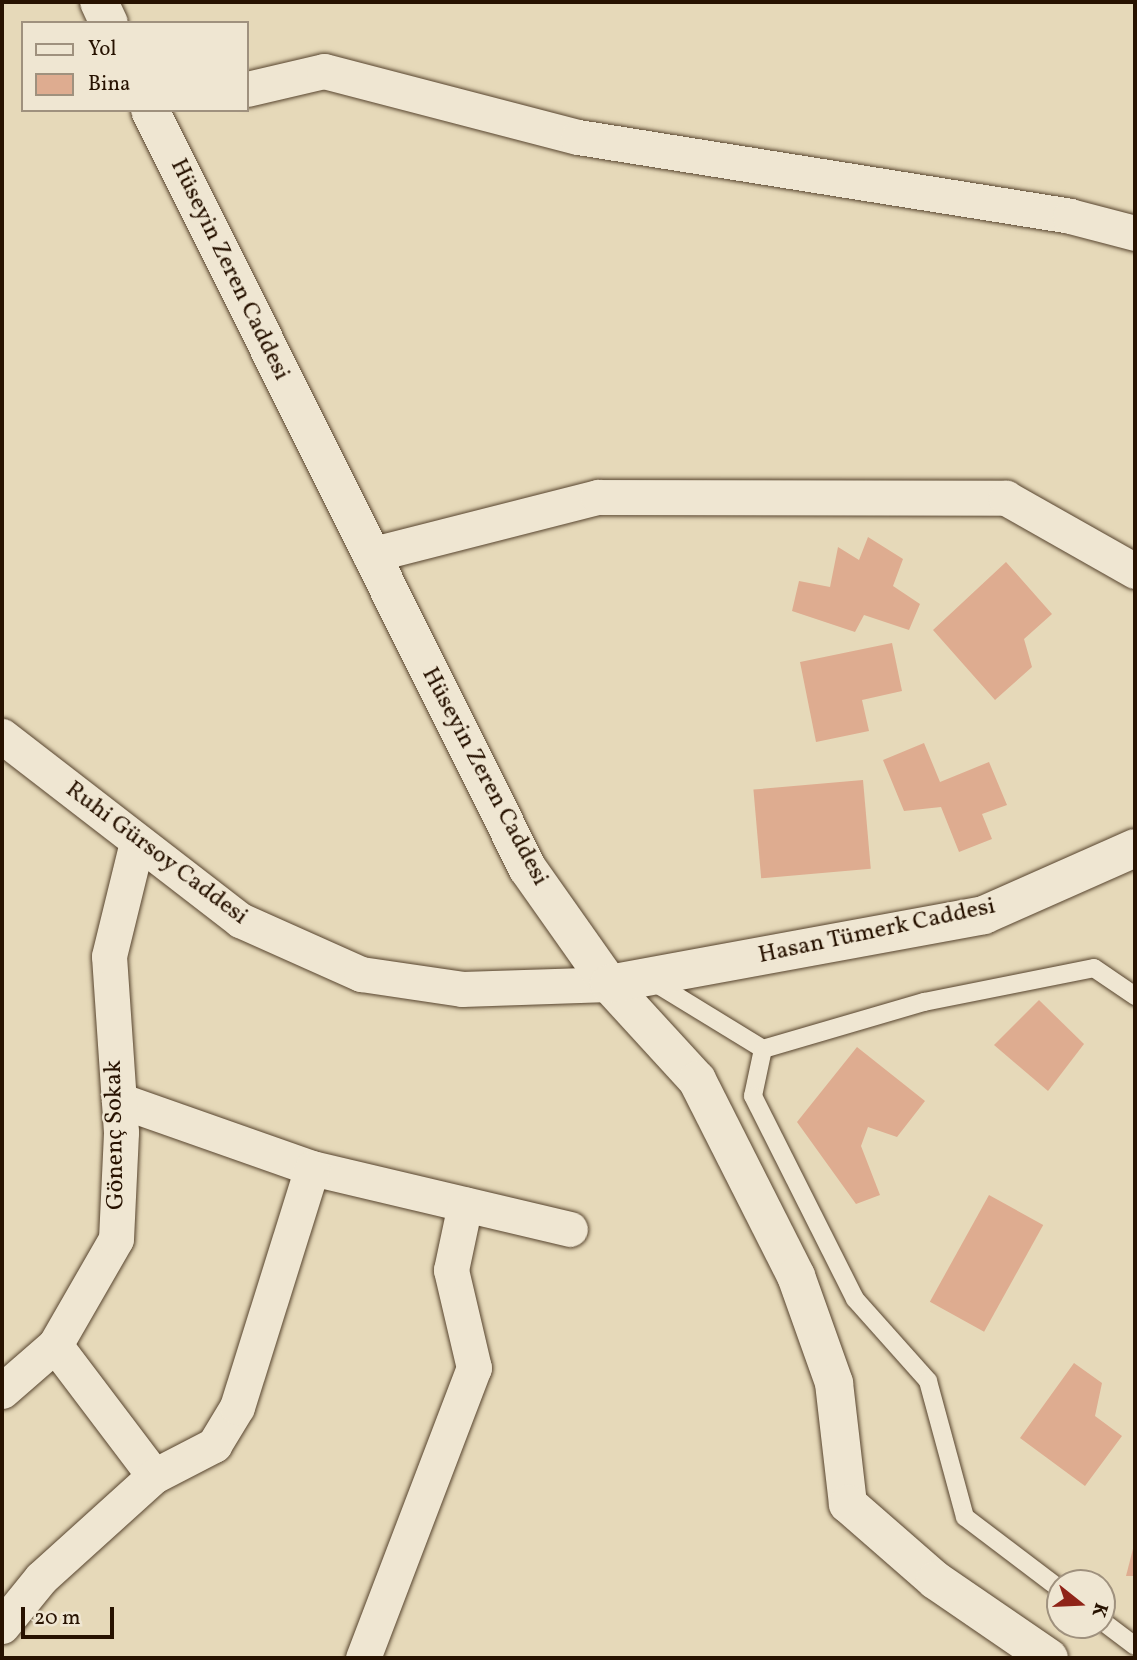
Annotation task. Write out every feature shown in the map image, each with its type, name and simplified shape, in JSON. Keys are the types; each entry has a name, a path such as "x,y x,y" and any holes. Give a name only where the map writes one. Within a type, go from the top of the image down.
{"street":[{"path":"99,2 108,21"},
{"path":"248,89 324,71 578,137 1070,216 1135,233"},
{"name":"Hüseyin Zeren Caddesi","path":"152,112 528,869 628,981 697,1080 796,1276 834,1382 848,1504 935,1580 1049,1658"},
{"path":"370,555 598,498 1006,498 1135,571"},
{"name":"Ruhi Gürsoy Caddesi","path":"2,736 240,920 361,974 462,989 628,981"},
{"name":"Gönenç Sokak","path":"2,1391 55,1345 116,1239 119,1100 109,956 137,842"},
{"name":"Hasan Tümerk Caddesi","path":"628,981 984,915 1135,848"},
{"path":"119,1100 312,1168 569,1229"},
{"path":"2,1626 41,1578 154,1476 215,1445 237,1407 312,1168"},
{"path":"363,1658 474,1367 451,1270 465,1204"},
{"path":"55,1345 154,1476"}],"lane":[{"path":"628,981 763,1049 925,1002 1094,968 1135,996"},
{"path":"763,1049 753,1096 855,1299 928,1381 965,1517 1046,1578"},
{"path":"1116,1632 1135,1646"}],"building":[{"path":"868,537 903,559 893,586 920,604 909,630 864,615 855,632 792,611 799,581 830,587 838,547 859,560"},
{"path":"1006,562 1052,614 1024,639 1032,667 995,700 933,630"},
{"path":"892,643 902,691 862,700 869,731 816,742 800,662"},
{"path":"924,743 940,782 989,762 1007,805 982,814 992,839 959,852 941,807 904,811 883,760"},
{"path":"863,780 871,869 761,878 753,790"},
{"path":"1039,1000 1084,1044 1048,1091 994,1045"},
{"path":"857,1047 925,1101 897,1137 868,1127 861,1146 880,1195 856,1204 797,1122"},
{"path":"989,1195 1043,1225 984,1332 930,1302"},
{"path":"1074,1363 1102,1383 1095,1416 1122,1436 1085,1486 1020,1438"},
{"path":"1134,1545 1135,1576 1126,1576"}]}
